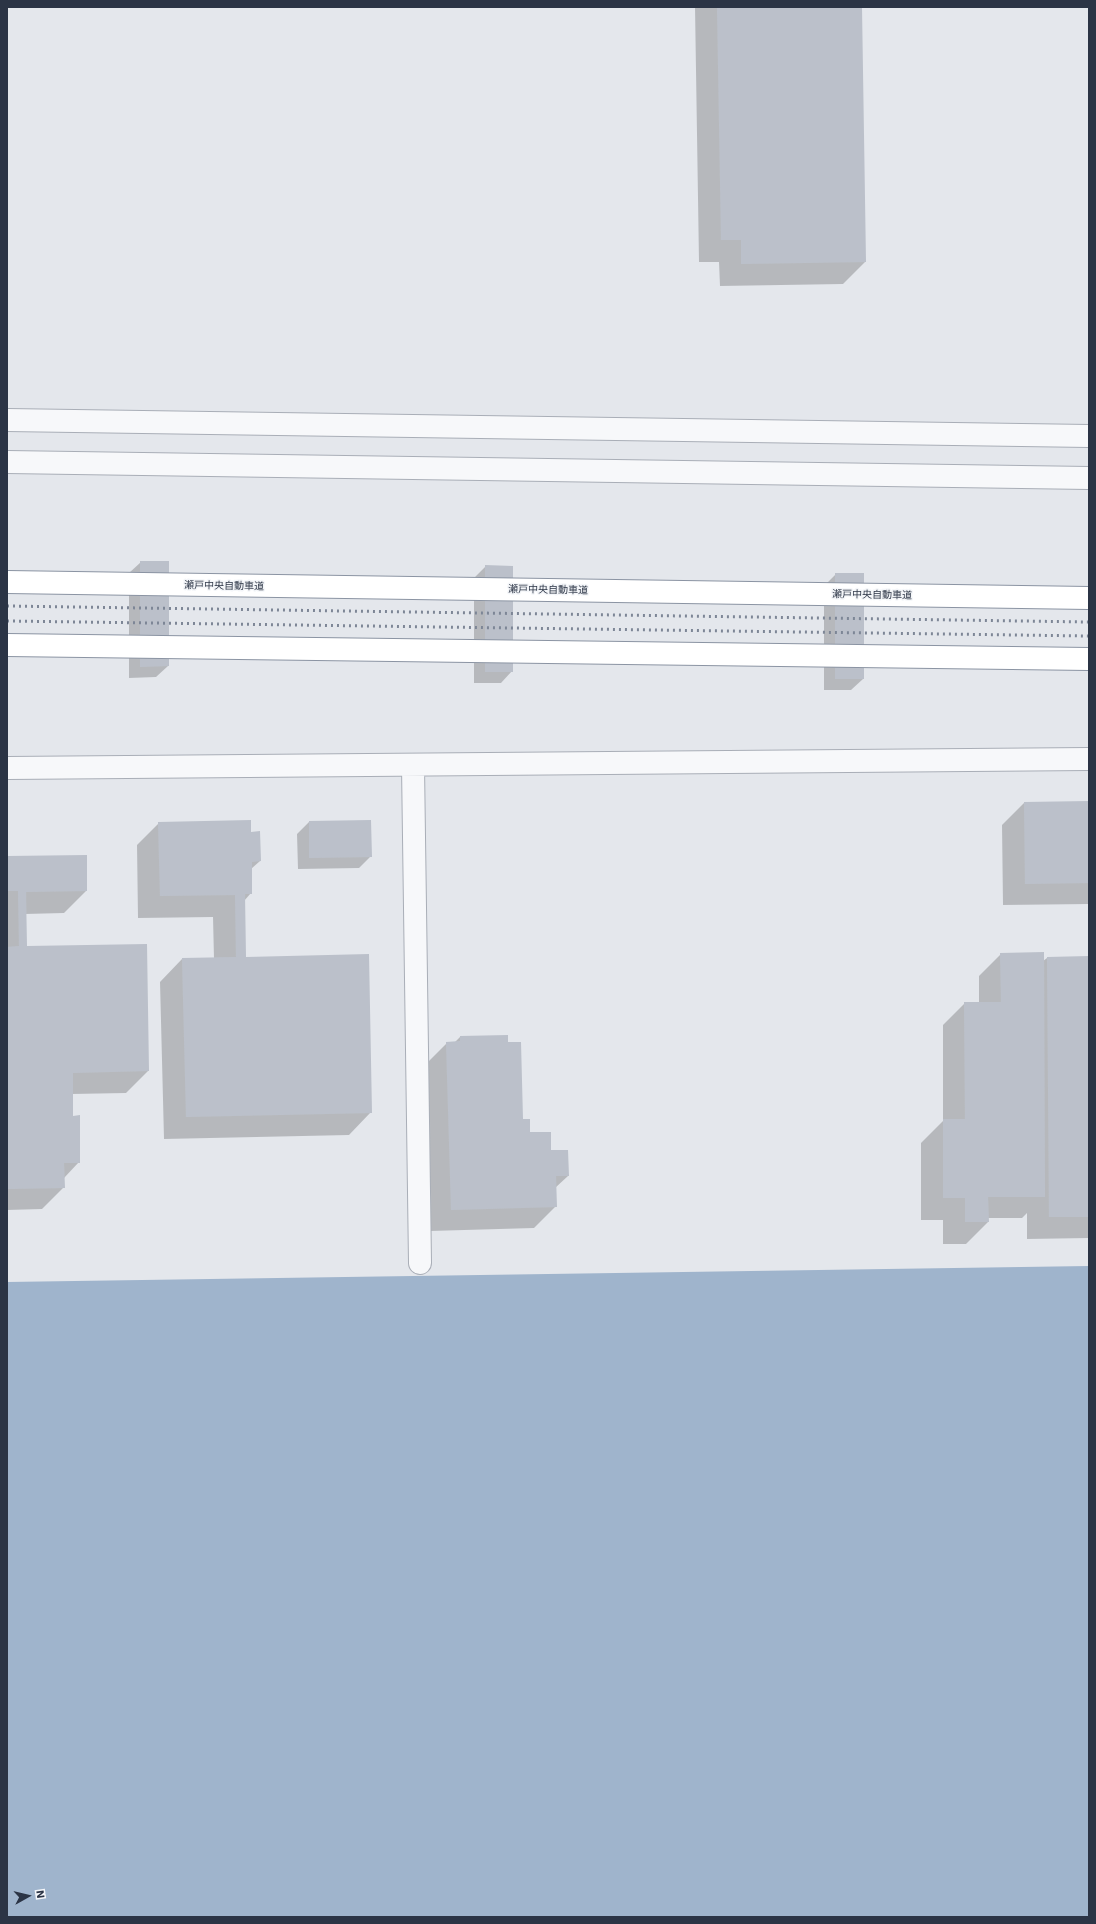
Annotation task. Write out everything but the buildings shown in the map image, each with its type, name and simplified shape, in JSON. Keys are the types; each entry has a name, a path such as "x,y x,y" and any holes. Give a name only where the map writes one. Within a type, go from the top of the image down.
{"highway":[{"name":"瀬戸中央自動車道","path":"7,582 1089,598"},
{"path":"7,645 1089,659"}],"street":[{"path":"7,420 1089,436"},
{"path":"7,462 1089,478"},
{"path":"7,768 413,766 1089,759"},
{"path":"413,766 420,1263"}],"water":[{"path":"1089,1266 1089,1917 7,1917 7,1282"}],"railway":[{"path":"7,606 1089,622"},
{"path":"7,621 1089,636"}]}
